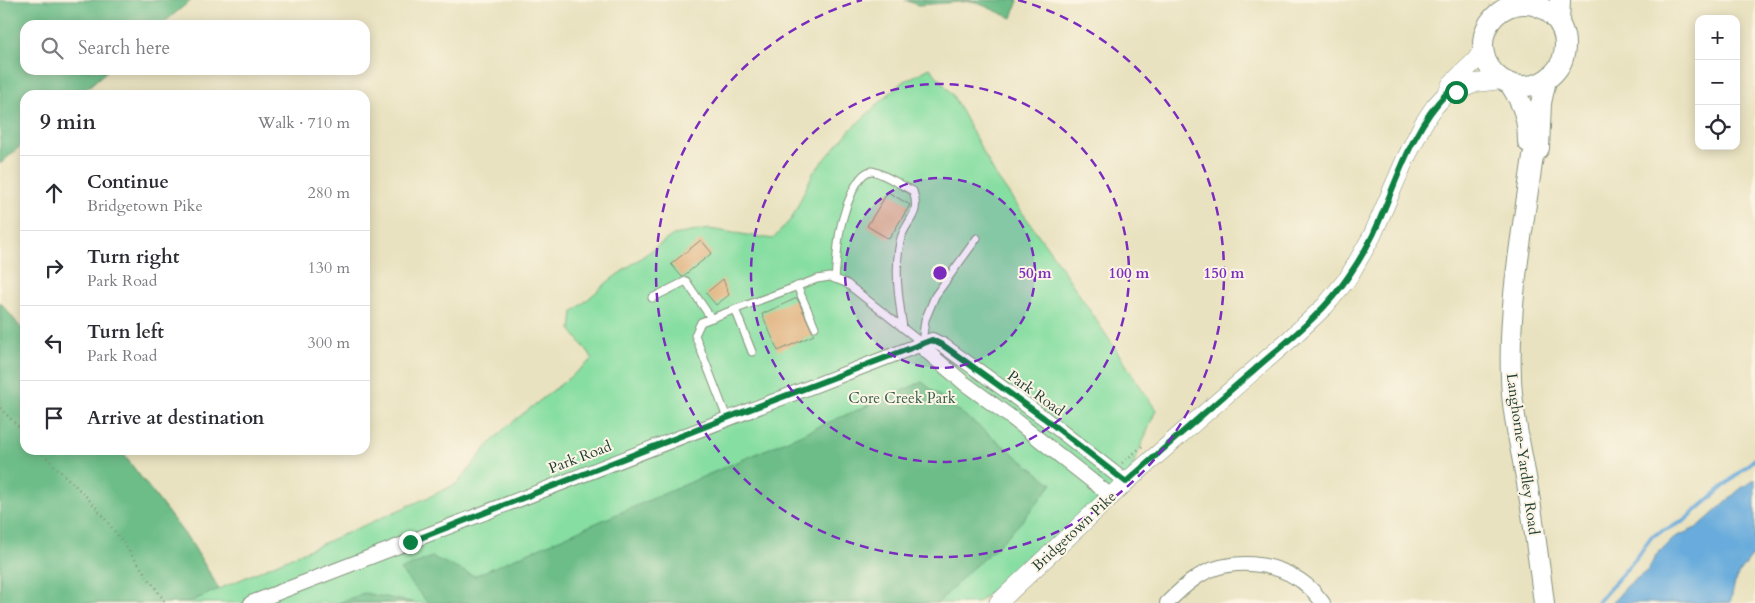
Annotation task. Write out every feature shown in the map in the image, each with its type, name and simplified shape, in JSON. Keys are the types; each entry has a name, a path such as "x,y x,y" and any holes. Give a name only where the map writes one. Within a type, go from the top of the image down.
{"main road":[{"path":"1559,23 1560,0"},
{"path":"1516,1 1546,10 1559,23 1563,31 1565,50 1559,67 1546,80 1528,86 1506,82 1488,67 1478,45 1489,22 1516,1"},
{"name":"Langhorne-Yardley Road","path":"1544,603 1533,519 1514,409 1511,378 1512,330 1533,156 1539,148 1541,103 1546,80"},
{"name":"Langhorne-Yardley Road","path":"1506,82 1525,111 1528,124 1528,147 1533,156"}],"street":[{"name":"Bridgetown Pike","path":"998,603 1111,496 1119,476 1290,340 1326,306 1348,278 1372,236 1423,124 1435,106 1448,92 1451,84 1476,60 1478,45"},
{"path":"1448,92 1456,92 1476,83 1506,82"},
{"name":"Park Road","path":"250,603 932,340 976,368 1119,476"},
{"path":"922,344 924,349 964,383 1012,418 1111,496"},
{"path":"1167,603 1202,574 1221,567 1255,564 1277,569 1298,579 1310,588 1323,603"}],"lane":[{"path":"835,279 841,222 852,192 860,178 866,172 874,171 914,191 916,209 900,240 897,268 898,296 903,328"},
{"path":"922,344 925,320 935,296 977,238"},
{"path":"727,418 695,335 702,322 711,318 817,279 830,277 846,283 922,344"},
{"path":"652,298 686,281 711,318"},
{"path":"797,286 815,327"},
{"path":"735,309 752,352"},
{"path":"964,383 976,368"}],"path":[{"path":"1478,45 1487,13 1516,1"},
{"path":"0,408 20,428"},
{"path":"1119,476 1145,444"},
{"path":"45,455 97,509 166,603"}],"green space":[{"path":"0,0 191,0 167,20 20,20 20,75 102,75 85,90 20,90 20,146 0,164"},
{"path":"905,0 1018,0 1012,18 973,1 918,5"},
{"name":"Core Creek Park","path":"930,68 952,94 996,176 1055,258 1156,410 1126,482 977,603 0,603 0,302 20,327 20,455 124,455 192,544 219,589 458,483 485,449 505,428 593,359 571,330 573,312 610,280 673,235 709,229 773,239 792,218 813,173 851,129 901,83"},
{"path":"0,302 20,327 20,455 124,455 192,544 219,589 188,603 0,603"},
{"path":"922,382 1052,484 1022,521 938,603 428,603 400,570 432,557 474,576"},
{"path":"364,593 416,603 338,603"}],"water":[{"path":"1755,479 1755,552 1736,578 1730,603 1612,603 1627,586 1648,570 1656,555 1673,538 1698,527 1740,489"}],"building":[{"path":"888,192 910,205 889,239 867,226"},
{"path":"701,240 712,253 682,277 671,264"},
{"path":"723,279 729,295 716,305 706,293"},
{"path":"797,298 814,335 778,351 762,314"}],"waterway":[{"path":"1597,603 1636,558 1652,536 1684,521 1755,459"}],"route":[{"path":"410,542 932,340 976,368 1126,482 1290,340 1326,306 1348,278 1372,236 1423,124 1441,98 1448,92 1456,92"}]}
